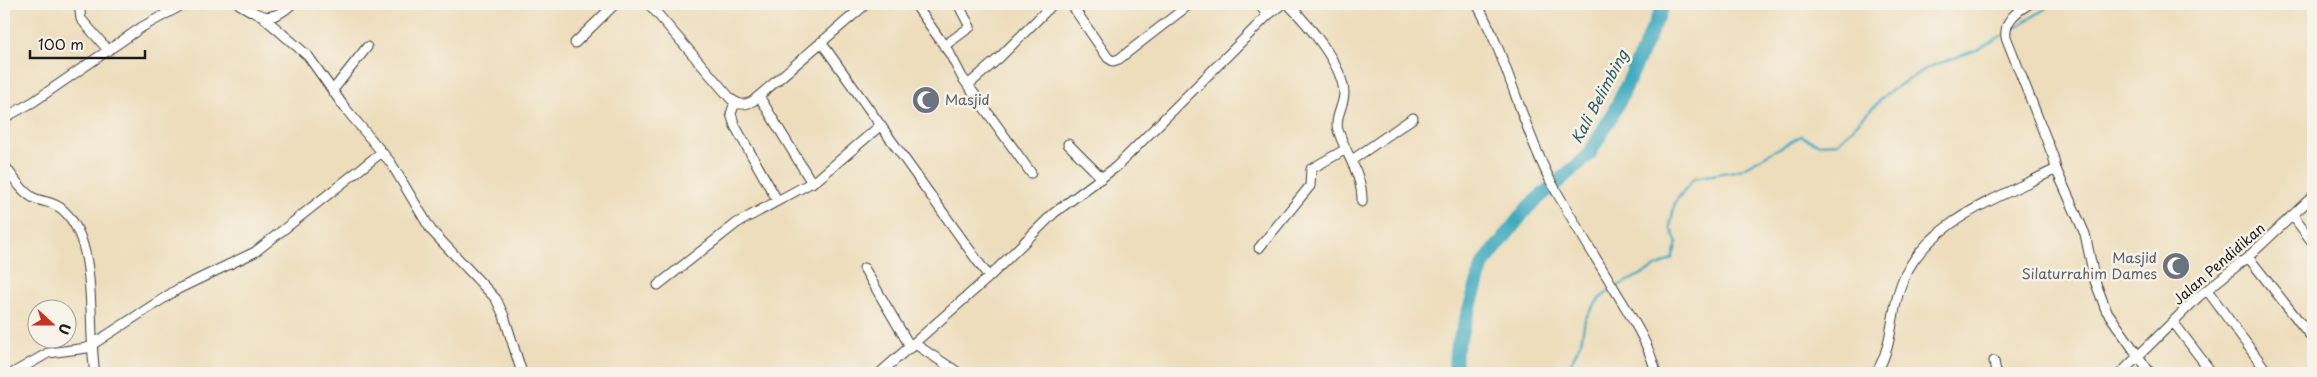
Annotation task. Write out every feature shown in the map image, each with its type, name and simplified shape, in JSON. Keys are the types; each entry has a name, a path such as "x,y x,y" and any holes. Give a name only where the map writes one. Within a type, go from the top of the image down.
{"street":[{"path":"79,4 81,19 108,50"},
{"path":"4,118 33,102 142,27 184,4"},
{"path":"239,4 264,17 308,56 400,176 431,230 496,299 504,316 522,373"},
{"path":"264,17 278,15 292,4"},
{"path":"575,43 615,4"},
{"path":"649,4 735,102 748,104 866,4"},
{"path":"915,4 968,85 1031,173"},
{"path":"944,46 970,27 958,4"},
{"path":"968,85 1000,58 1053,4"},
{"path":"1072,4 1108,58 1113,61 1119,60 1190,4"},
{"path":"1260,4 1267,16"},
{"path":"880,373 913,346 989,277 1054,213 1125,159 1267,16 1282,4"},
{"path":"1288,4 1322,45 1338,71 1344,93 1337,125 1360,183 1362,202"},
{"path":"1477,4 1498,45 1526,128 1552,183 1640,329 1652,357 1656,373"},
{"path":"2029,4 2010,19 2006,26 2006,37 2054,156 2056,169 2086,234 2099,293 2106,310 2150,373"},
{"path":"821,42 989,277"},
{"path":"333,90 367,47"},
{"path":"759,96 812,183"},
{"path":"735,102 731,114 735,126 777,200"},
{"path":"1352,160 1413,118"},
{"path":"658,285 724,232 777,200 812,183 881,125"},
{"path":"1068,144 1102,178"},
{"path":"1259,248 1310,186 1311,169 1346,149"},
{"path":"13,373 48,353 81,350 91,346 178,289 254,252 382,152"},
{"path":"4,165 31,196 52,202 64,210 74,224 86,258 91,346 95,373"},
{"path":"1876,373 1890,340 1902,281 1922,252 1948,227 1977,207 2056,169"},
{"name":"Jalan Pendidikan","path":"2121,373 2207,290 2248,257 2313,196"},
{"path":"2293,216 2313,243"},
{"path":"2248,257 2313,339"},
{"path":"864,268 913,346 959,373"},
{"path":"2207,290 2268,373"},
{"path":"2174,323 2212,373"},
{"path":"1994,361 1996,373"}],"waterway":[{"name":"Kali Belimbing","path":"1455,373 1456,351 1483,264 1528,207 1589,155 1618,104 1664,4"},
{"path":"2008,32 2053,4"},
{"path":"1616,287 1672,259 1677,243 1670,227 1675,202 1694,178 1740,170 1801,136 1818,144 1838,143 1886,94 1929,67 1979,49 2003,35"},
{"path":"1566,373 1581,342 1585,319 1599,299 1611,290"}],"place":[{"name":"Masjid","path":"926,100"},
{"name":"Masjid Silaturrahim Dames","path":"2176,266"}]}
